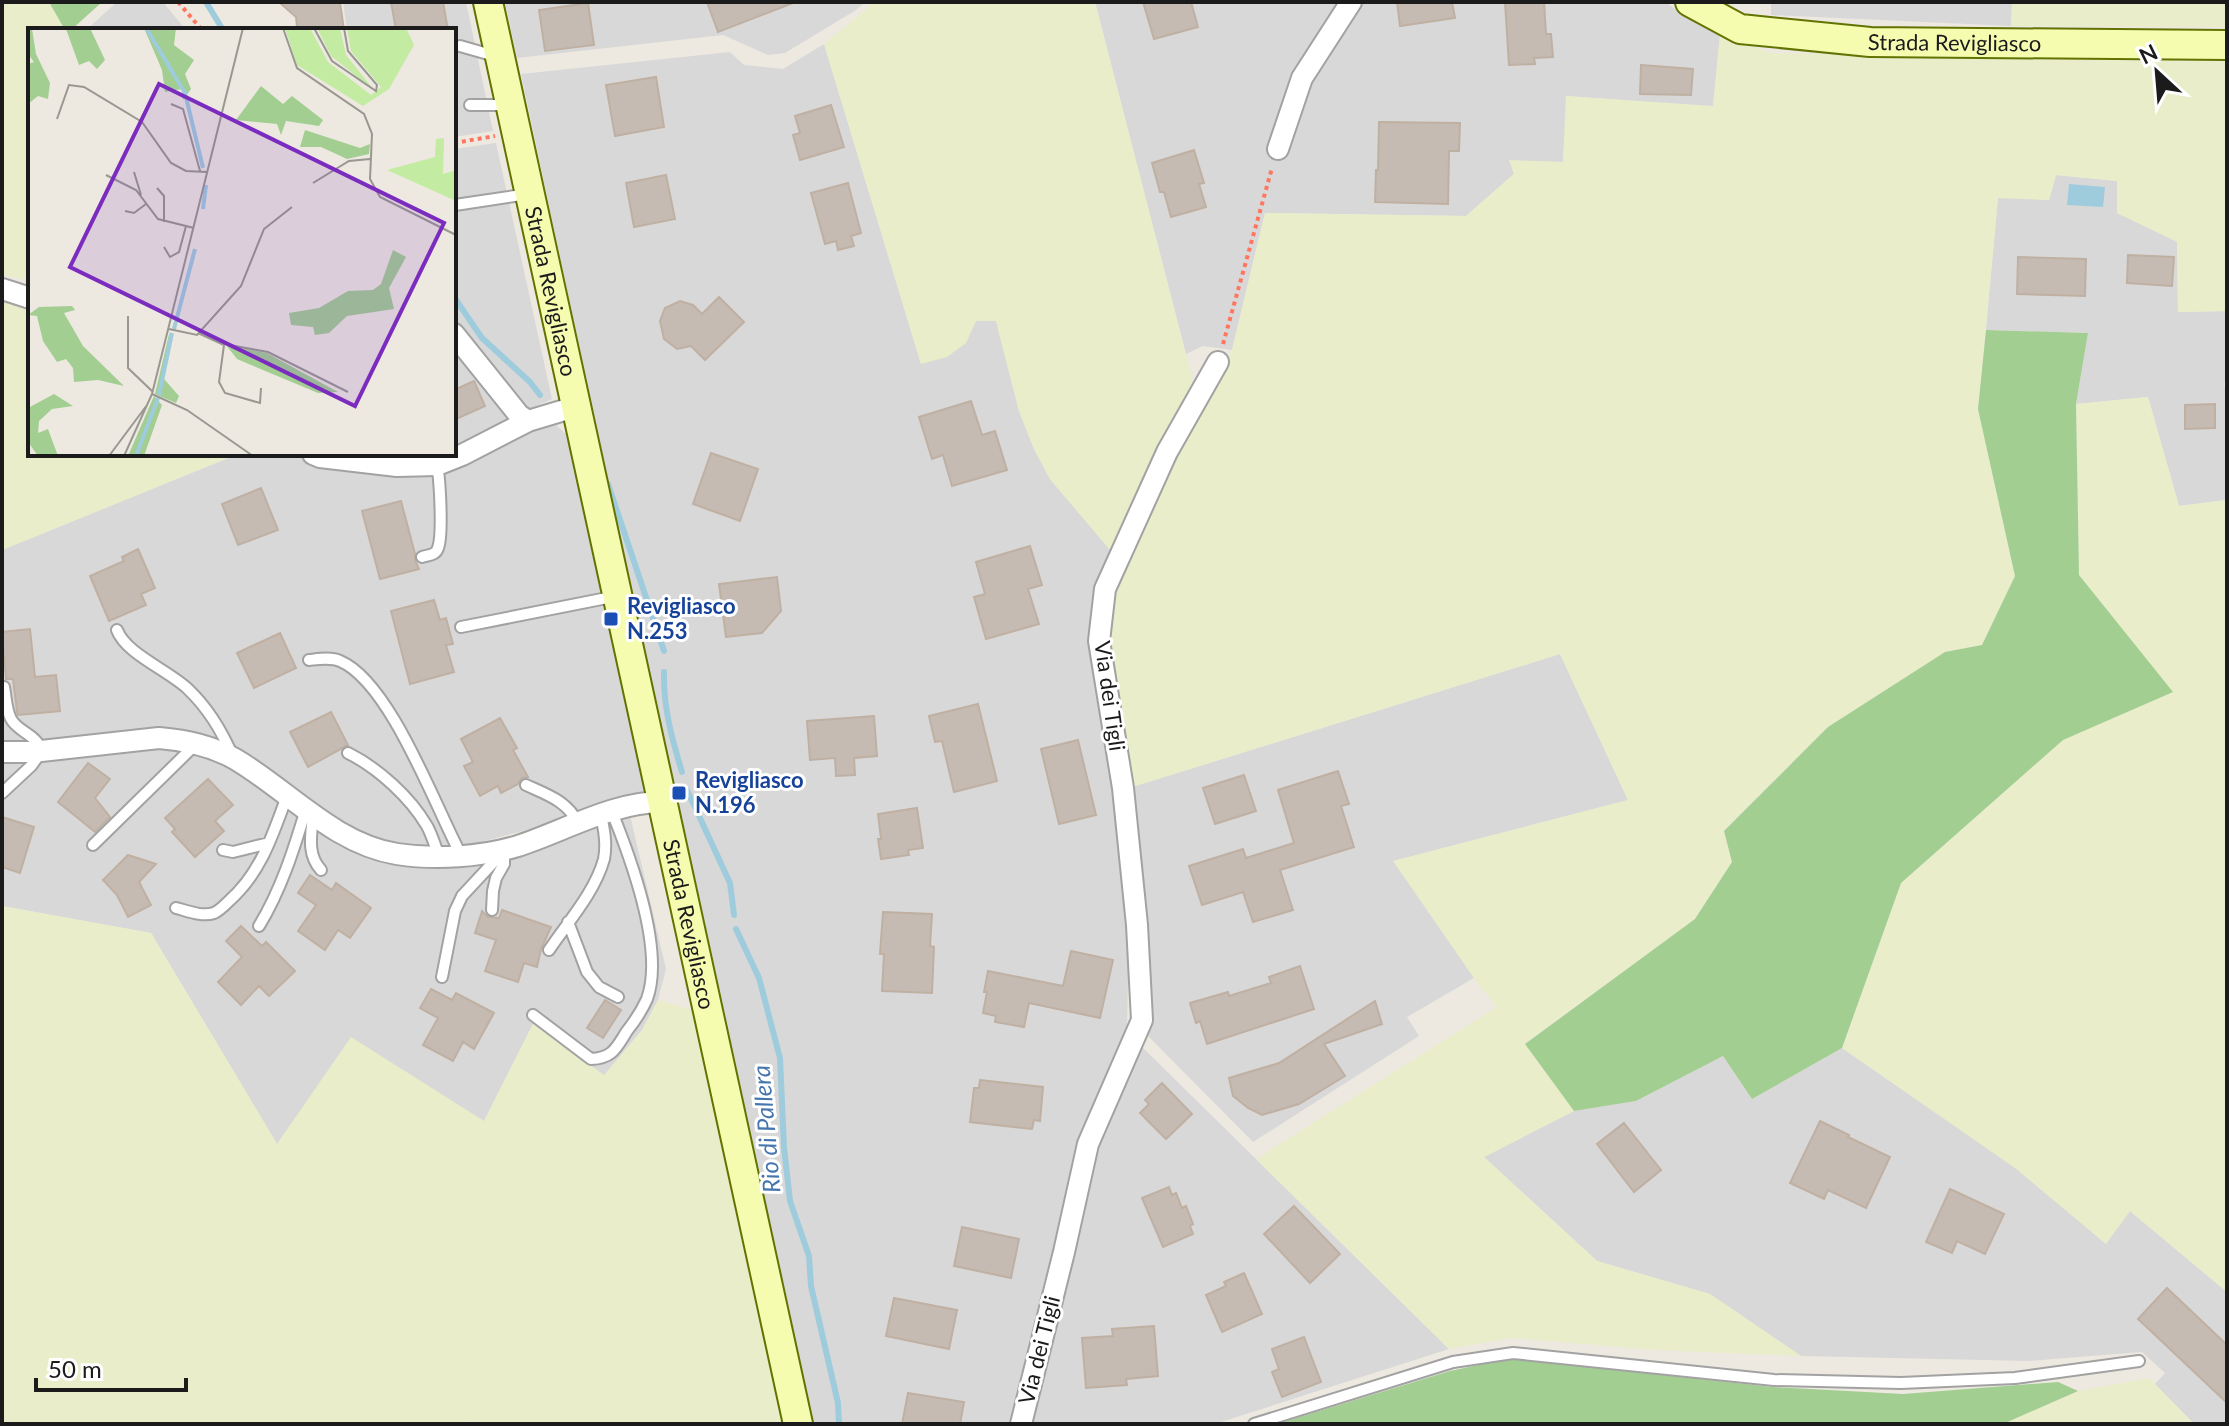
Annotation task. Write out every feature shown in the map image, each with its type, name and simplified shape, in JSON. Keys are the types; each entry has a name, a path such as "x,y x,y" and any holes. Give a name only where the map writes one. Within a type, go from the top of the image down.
{"street":[{"name":"Strada Revigliasco","path":"488,2 798,1424"},
{"path":"1278,149 1302,78 1351,2"},
{"name":"Strada Revigliasco","path":"1690,2 1740,29 1870,42 2227,45"},
{"path":"2,289 28,297"},
{"path":"461,355 528,421"},
{"name":"Via dei Tigli","path":"1021,1424 1088,1144 1142,1020 1137,925 1123,788 1099,641 1105,589 1167,452 1218,362"},
{"path":"318,456 397,466 427,465 462,455 528,421 578,406"},
{"path":"2,752 42,751 159,738 180,739 233,758 348,837 372,848 412,856 504,850 607,813 647,802 664,802"}],"lane":[{"path":"460,46 500,58"},
{"path":"470,105 511,105"},
{"path":"456,205 530,193"},
{"path":"402,456 427,465 440,506 439,547 434,554 422,557"},
{"path":"461,627 619,596"},
{"path":"117,630 125,644 188,689 223,734 233,758"},
{"path":"309,660 342,661 376,690 410,749 461,855"},
{"path":"2,793 42,751 34,737 11,718 4,687"},
{"path":"93,845 196,744"},
{"path":"348,753 382,776 412,806 428,828 439,856"},
{"path":"526,785 565,805 578,823"},
{"path":"176,908 200,914 216,912 242,889 258,867 287,796"},
{"path":"309,812 310,848 314,862 321,870"},
{"path":"259,926 279,888 309,812"},
{"path":"549,950 595,881 604,857 607,813"},
{"path":"533,1015 591,1059 603,1058 611,1054 638,1017 647,998 652,975 652,949 637,882 607,813"},
{"path":"223,850 233,852 269,843"},
{"path":"492,910 493,891 504,864 504,850"},
{"path":"442,977 455,911 462,896 504,850"},
{"path":"568,922 587,972 599,987 618,997"},
{"path":"1254,1424 1453,1362 1513,1353 1774,1380 1901,1383 2015,1378 2139,1361"}],"path":[{"path":"178,2 200,28"},
{"path":"456,143 517,133"},
{"path":"1218,362 1278,149"}],"shaded area":[{"path":"117,2 163,2 184,28 88,28"},
{"path":"343,2 466,2 493,131 456,137 456,28 347,28"},
{"path":"505,2 865,2 785,53 768,55 723,35 517,58"},
{"path":"1095,2 1665,2 1720,35 1713,107 1567,96 1563,162 1510,161 1514,174 1466,216 1265,213 1232,350 1203,346 1186,354"},
{"path":"1771,2 2012,2 2011,26 1771,15"},
{"path":"824,44 921,364 976,321 996,321 1019,411 1034,449 1050,479 1111,551 1093,597 1091,640 1124,870 1129,930 1127,1031 1077,1151 1009,1424 810,1424 521,74 730,52 744,65 783,69"},
{"path":"496,143 552,399 525,411 456,325 456,149"},
{"path":"2056,175 2117,181 2117,213 2177,241 2178,312 2227,311 2227,383 2224,383 2227,398 2227,500 2179,506 2148,397 2076,404 2088,333 1986,330 1998,197 2049,200"},
{"path":"456,348 514,418 456,452"},
{"path":"541,424 556,425 566,434 646,791 538,827 477,843 436,847 377,842 353,832 237,749 2,743 2,550 233,456 301,456 404,475"},
{"path":"1560,654 1628,800 1394,861 1474,978 1407,1017 1419,1036 1253,1142 1148,1036 1143,925 1129,788"},
{"path":"147,743 213,755 413,861 629,811 666,969 658,1000 642,1030 604,1076 533,1024 484,1121 277,1144 151,933 2,906 2,756"},
{"path":"1140,1045 1449,1349 1221,1422 1029,1424 1096,1145"},
{"path":"1842,1048 2016,1168 2105,1243 2130,1211 2227,1292 2227,1424 2194,1424 2155,1384 2165,1373 2142,1352 2029,1361 1801,1356 1710,1294 1597,1261 1484,1157 1574,1111 1636,1101 1723,1056 1752,1099"}],"green space":[{"path":"2,2 49,2 64,28 28,28 28,280 2,275"},
{"path":"49,2 102,2 73,28 64,28"},
{"path":"875,2 1095,2 1193,382 1159,446 1111,551 1050,479 1034,449 1019,411 996,321 976,321 966,343 947,357 921,364 824,44"},
{"path":"2012,2 2227,2 2227,27 2011,26"},
{"path":"1720,35 1771,53 2227,61 2227,311 2178,312 2177,242 2117,213 2117,181 2056,175 2049,200 1998,198 1978,409 2015,576 1982,645 1945,652 1828,727 1724,830 1732,862 1695,919 1525,1043 1574,1111 1484,1157 1597,1261 1710,1294 1801,1356 1655,1350 1511,1338 1449,1349 1256,1159 1497,1007 1393,861 1628,800 1560,654 1129,788 1110,639 1115,590 1170,462 1232,350 1265,213 1466,216 1514,174 1509,160 1563,162 1566,96 1713,106"},
{"path":"2,294 28,303 28,456 233,456 2,550"},
{"path":"1986,330 2088,333 2076,404 2079,575 2173,692 2063,740 1901,883 1842,1048 1752,1099 1723,1056 1636,1101 1574,1111 1525,1044 1695,919 1732,862 1724,831 1828,727 1945,652 1982,645 2015,576 1978,409"},
{"path":"2148,397 2179,506 2227,500 2227,1292 2130,1211 2106,1244 2015,1168 1842,1048 1901,883 2063,740 2173,692 2079,575 2076,404"},
{"path":"2,906 151,933 277,1144 351,1037 484,1121 533,1024 604,1075 642,1030 658,1000 698,1012 782,1424 469,1424 465,1421 458,1424 2,1424"},
{"path":"1511,1358 1772,1387 1903,1394 2058,1382 2078,1391 2003,1424 1277,1424 1450,1371"},
{"path":"2149,1378 2194,1424 2003,1424 2078,1391"}],"water":[{"path":"2069,184 2105,187 2103,207 2067,205"}],"building":[{"path":"279,2 340,2 344,28 299,28 296,17"},
{"path":"391,2 443,2 448,28 396,28"},
{"path":"707,2 793,2 793,3 718,32"},
{"path":"1143,2 1191,2 1198,27 1154,39"},
{"path":"1397,2 1452,2 1455,18 1400,26"},
{"path":"1505,2 1544,2 1546,34 1551,34 1553,57 1534,58 1535,64 1509,65"},
{"path":"588,3 594,45 545,51 539,10"},
{"path":"1641,65 1693,69 1691,95 1640,94"},
{"path":"656,77 664,127 615,136 606,85"},
{"path":"831,105 844,147 800,160 793,135 800,133 795,116"},
{"path":"1379,122 1460,123 1459,151 1449,151 1448,204 1375,202"},
{"path":"1194,150 1204,183 1199,184 1206,207 1171,217 1152,163"},
{"path":"666,175 675,219 634,227 626,183"},
{"path":"848,183 861,233 851,236 854,246 838,250 836,241 825,244 811,193"},
{"path":"2128,255 2174,257 2172,286 2127,283"},
{"path":"2018,257 2086,259 2085,296 2017,294"},
{"path":"719,297 744,322 705,360 691,346 677,349 664,339 660,321 665,308 680,301 693,305 702,314"},
{"path":"474,381 485,406 456,419 456,389"},
{"path":"971,401 982,435 995,431 1007,470 952,486 943,455 932,459 919,417"},
{"path":"2215,404 2215,428 2185,429 2185,405"},
{"path":"711,453 758,469 740,521 693,504"},
{"path":"261,488 278,530 238,545 222,504"},
{"path":"401,501 419,569 380,579 362,511"},
{"path":"1030,546 1042,585 1028,589 1039,624 986,639 974,597 985,594 976,562"},
{"path":"138,549 155,588 141,594 146,605 109,621 90,576 124,561 122,557"},
{"path":"777,577 781,611 762,633 726,637 719,584"},
{"path":"434,600 440,620 446,618 453,644 446,645 454,672 410,684 391,611"},
{"path":"30,629 35,677 56,675 60,711 18,715 13,679 6,679 2,632"},
{"path":"280,633 296,668 254,688 237,653"},
{"path":"978,704 997,781 954,792 942,741 935,742 929,716"},
{"path":"331,712 348,745 308,767 290,732"},
{"path":"874,716 877,756 854,758 855,775 836,776 835,758 810,760 807,721"},
{"path":"500,718 517,748 513,750 528,777 501,793 498,786 480,796 464,766 473,762 461,739"},
{"path":"1078,740 1096,815 1059,824 1041,749"},
{"path":"88,763 110,779 95,798 110,817 95,832 58,802"},
{"path":"1338,771 1349,804 1341,806 1354,847 1280,870 1293,910 1253,922 1243,892 1202,905 1189,866 1243,849 1246,858 1294,843 1278,790"},
{"path":"1244,775 1256,811 1215,824 1203,788"},
{"path":"208,779 233,805 215,821 224,831 195,857 172,832 175,829 165,818"},
{"path":"917,808 923,848 908,850 909,855 881,859 878,814"},
{"path":"2,817 34,827 20,873 2,867"},
{"path":"128,855 156,864 139,882 151,905 128,917 117,895 103,880"},
{"path":"310,875 332,890 336,883 371,908 350,938 338,930 325,950 298,931 316,905 298,893"},
{"path":"502,910 551,927 537,967 524,963 518,982 485,971 496,940 475,933 482,911 488,917 499,918"},
{"path":"883,912 932,914 932,993 882,991 884,954 880,954"},
{"path":"241,926 262,946 266,942 295,971 269,996 259,986 241,1005 218,982 242,957 226,941"},
{"path":"1071,951 1113,960 1100,1018 1029,1003 1024,1027 995,1022 996,1016 983,1013 988,971 1063,986"},
{"path":"1300,966 1314,1009 1207,1044 1190,1003 1228,992 1229,996 1271,983 1269,977"},
{"path":"431,989 452,1000 456,993 494,1013 474,1049 463,1042 453,1061 423,1045 438,1018 420,1008"},
{"path":"605,1000 621,1010 603,1038 587,1028"},
{"path":"1375,1001 1382,1024 1324,1044 1345,1076 1299,1104 1262,1115 1233,1096 1229,1078 1279,1063"},
{"path":"980,1080 1043,1087 1040,1121 1034,1120 1032,1129 970,1122 974,1088 979,1088"},
{"path":"1162,1083 1192,1114 1166,1139 1140,1113 1149,1104 1145,1100"},
{"path":"1820,1121 1890,1157 1866,1208 1828,1190 1824,1199 1790,1183"},
{"path":"1624,1123 1661,1170 1634,1192 1597,1144"},
{"path":"1169,1187 1172,1195 1176,1193 1182,1208 1186,1206 1193,1224 1190,1226 1193,1234 1163,1247 1142,1198"},
{"path":"1950,1189 2004,1214 1985,1254 1957,1241 1952,1253 1926,1242"},
{"path":"1294,1206 1340,1254 1310,1283 1264,1234"},
{"path":"962,1227 1019,1239 1011,1278 954,1266"},
{"path":"1244,1273 1262,1314 1222,1332 1206,1295"},
{"path":"2167,1288 2227,1345 2227,1403 2138,1319"},
{"path":"894,1298 957,1310 949,1349 886,1336"},
{"path":"1154,1326 1158,1376 1126,1379 1127,1385 1086,1388 1082,1338 1113,1336 1112,1329"},
{"path":"1304,1337 1321,1382 1282,1397 1272,1372 1279,1369 1272,1349"},
{"path":"908,1393 964,1402 960,1424 902,1424"}],"waterway":[{"name":"Rio di Pallera","path":"206,2 222,28"},
{"name":"Rio di Pallera","path":"456,300 482,338 540,395"},
{"name":"Rio di Pallera","path":"608,484 664,651"},
{"name":"Rio di Pallera","path":"664,672 667,710 682,772"},
{"name":"Rio di Pallera","path":"687,790 730,883 734,915"},
{"name":"Rio di Pallera","path":"736,929 759,978 780,1058 790,1201 809,1256 811,1286 838,1403 839,1424"}],"place":[{"name":"Revigliasco N.253","path":"611,619"},
{"name":"Revigliasco N.196","path":"679,793"}]}
